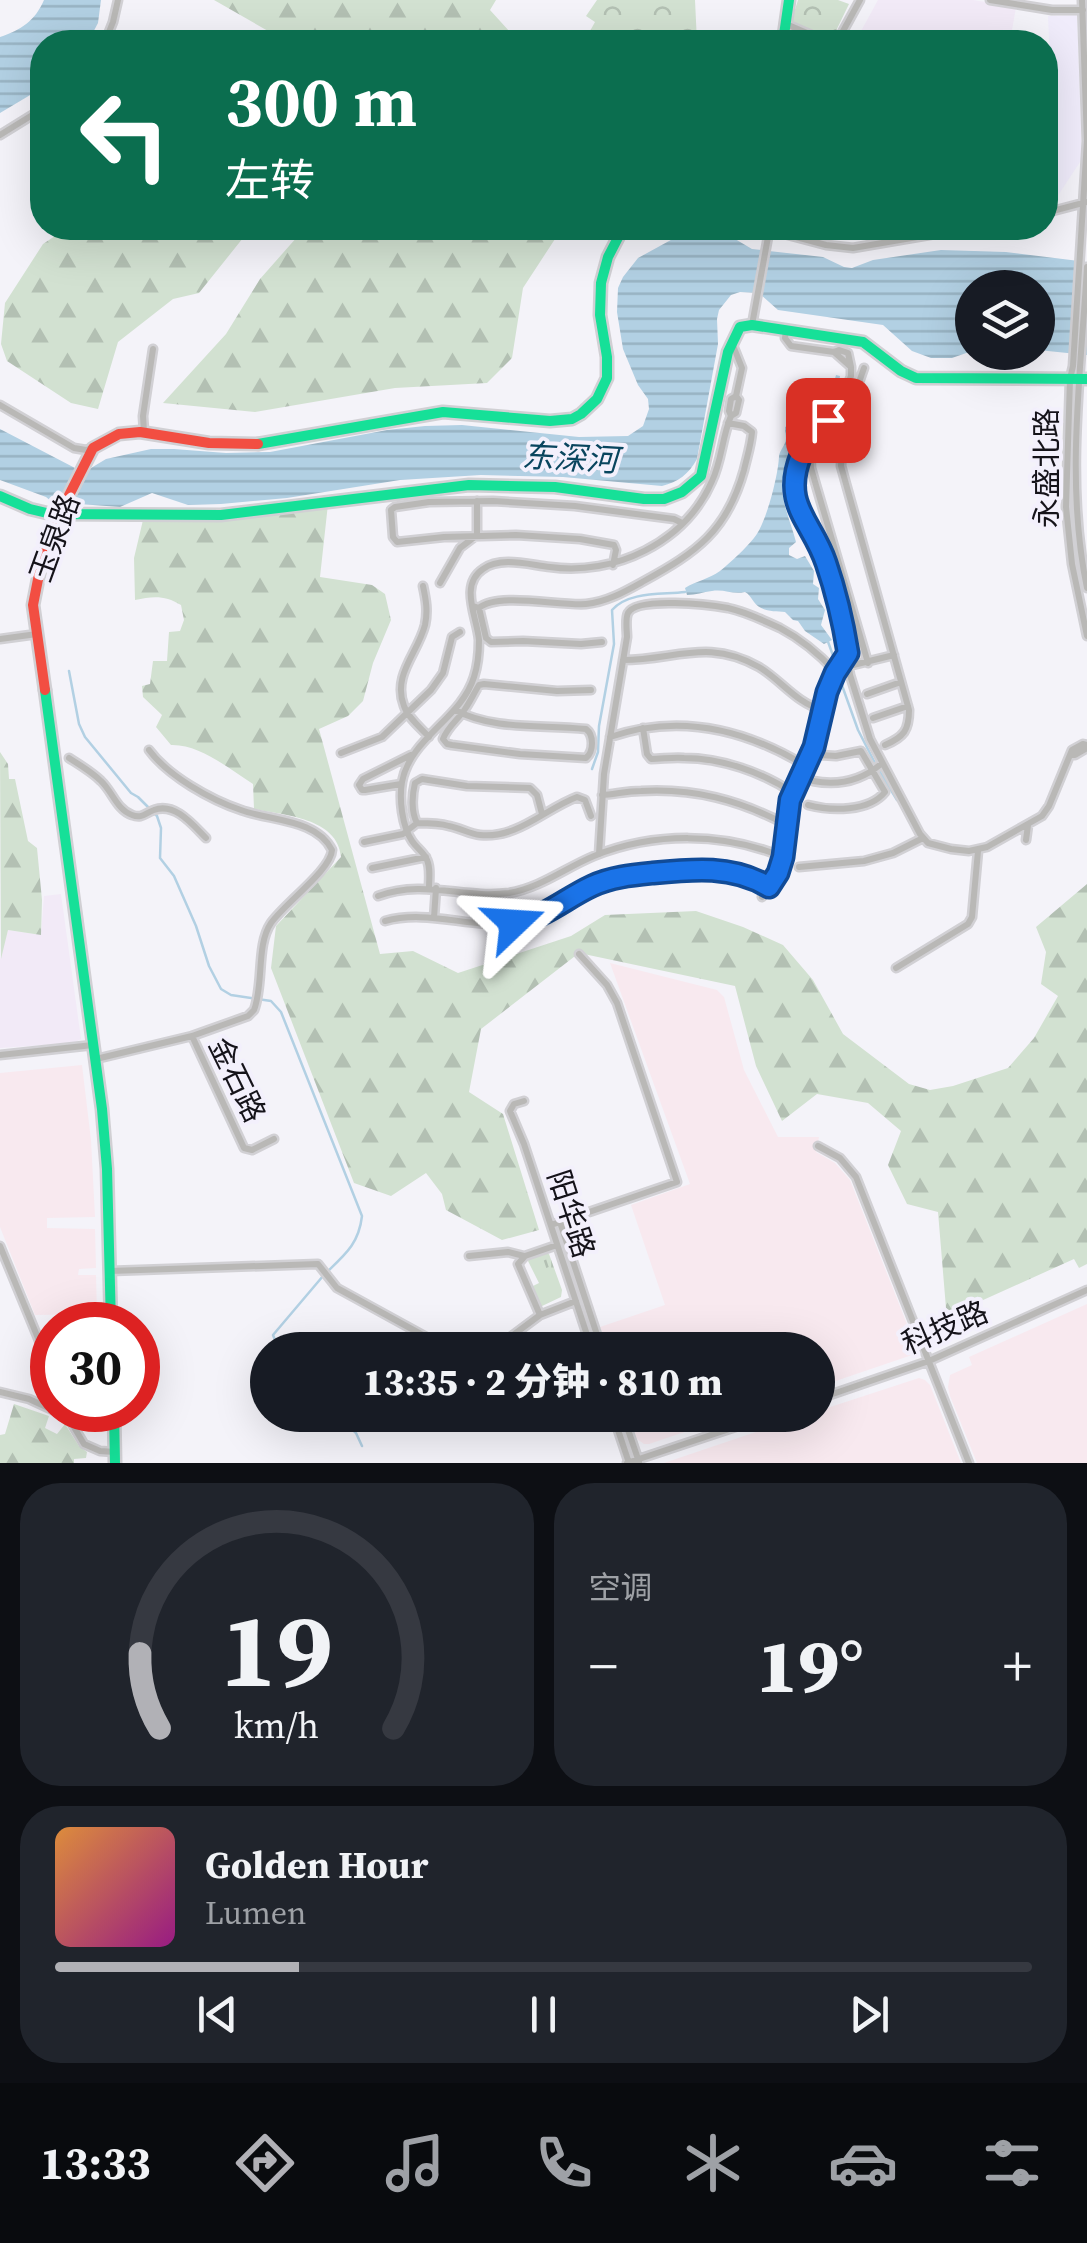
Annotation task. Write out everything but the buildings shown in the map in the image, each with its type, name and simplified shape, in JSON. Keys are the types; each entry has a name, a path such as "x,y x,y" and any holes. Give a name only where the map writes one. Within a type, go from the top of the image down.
{"street":[{"path":"109,30 118,0"},
{"path":"785,30 789,0"},
{"path":"844,30 860,0"},
{"path":"990,0 1052,10 1082,10"},
{"name":"永盛北路","path":"1082,0 1087,141 1080,252 1076,472 1078,539 1087,588"},
{"path":"786,24 800,30"},
{"path":"0,135 30,116"},
{"path":"1058,210 1084,203"},
{"path":"0,405 74,448 86,450 118,434 144,432 210,443 255,444 444,412 550,421 572,419 590,407 607,378 608,357 600,315 601,283 617,240"},
{"path":"752,325 768,240"},
{"path":"809,240 853,248 900,240"},
{"name":"永盛北路","path":"1077,366 1087,267"},
{"path":"0,496 42,513 61,510 222,515 469,485 555,487 664,499 682,492 700,476 732,342 740,327 752,325 862,342 874,347 904,374 916,378 1079,379"},
{"path":"786,330 785,338 791,346 834,352 852,366 841,407 809,435 794,484 798,508 825,560 841,614 863,720 881,764 923,838 935,846 978,851 1028,824 1046,812 1070,755 1087,746"},
{"path":"602,642 491,642 486,638 470,592 475,577 494,564 571,570 613,565 652,546 682,522 710,486 732,399 736,396 742,363 732,342"},
{"path":"144,432 153,348"},
{"path":"864,368 843,428 842,474 908,706 907,730 898,740 885,745"},
{"name":"永盛北路","path":"1079,379 1067,522 1087,636"},
{"path":"834,416 843,428"},
{"path":"476,607 508,600 600,602 691,554 717,528 741,480 752,432 729,420"},
{"path":"843,428 822,434 813,452 811,468 868,663"},
{"name":"玉泉路","path":"93,448 61,510 41,564 32,605 96,1059 105,1139 111,1302"},
{"path":"1076,472 1087,472"},
{"path":"613,565 616,547 610,544 551,537 478,536 397,542 393,537 391,510 396,506 477,501 576,506 682,522"},
{"path":"477,501 478,536"},
{"path":"440,583 460,548 478,536"},
{"path":"423,586 427,604 425,624 402,678 402,698 407,712 429,736"},
{"path":"599,854 602,795 629,611 642,606 692,604 731,609 798,638 836,672"},
{"path":"434,918 428,864 407,831 402,784 416,752 458,712 470,687 477,663 476,607"},
{"path":"340,753 382,737 438,682 452,637 460,632"},
{"path":"0,639 36,634"},
{"path":"623,660 690,651 728,654 760,668 804,702 823,710"},
{"path":"762,898 778,873 787,811 814,747 827,692 848,653"},
{"path":"849,666 894,655"},
{"path":"867,694 901,682"},
{"path":"458,712 529,727 586,729 591,734 591,752 580,758 447,744 443,738 458,712 484,684 591,690"},
{"path":"873,718 908,706"},
{"path":"610,737 642,728 686,725 721,730 769,746 806,766"},
{"path":"642,728 651,759 696,758 726,764 768,779 792,793"},
{"path":"150,750 163,767 210,796 245,812 311,829 326,838 333,855 329,864 271,923 265,937 258,1000 248,1016 192,1036"},
{"path":"808,805 844,808 881,798 885,792 861,750 820,755"},
{"path":"402,784 365,790 359,785 363,779 416,752"},
{"path":"69,758 102,782 125,811 136,816 166,809 180,814 206,838"},
{"path":"814,781 844,782 881,764"},
{"path":"417,823 413,814 414,788 422,779 467,786 530,788 538,795 542,814"},
{"path":"602,795 698,792 731,800 786,824"},
{"path":"364,842 407,831 417,823 439,824 477,835 511,832 577,797 586,800 591,816"},
{"path":"1026,840 1028,824"},
{"path":"378,896 432,888 488,894 512,892 533,887 599,854 699,837 732,841 783,857"},
{"path":"799,867 864,861 893,853 923,838"},
{"path":"896,968 968,924 972,917 978,851"},
{"path":"372,868 426,857"},
{"path":"384,921 406,916 490,924 526,921 600,882 640,874 686,870 734,872 769,887"},
{"path":"550,1225 677,1182 617,1003 579,954"},
{"name":"金石路","path":"96,1059 192,1036 244,1148 252,1150 274,1139"},
{"path":"0,1054 94,1045"},
{"name":"阳华路","path":"524,1101 514,1104 510,1111 586,1332"},
{"path":"818,1146 840,1158 856,1177 969,1463"},
{"name":"阳华路","path":"560,1222 596,1332"},
{"path":"540,1314 518,1264 526,1256 557,1245"},
{"path":"0,1246 30,1322"},
{"path":"469,1256 508,1252 526,1256"},
{"path":"110,1270 318,1264 337,1288 417,1332"},
{"name":"科技路","path":"835,1393 929,1362 1087,1290"},
{"path":"516,1332 540,1314 576,1301"},
{"path":"0,1392 30,1399"},
{"path":"77,1432 87,1446 115,1457 114,1432"},
{"path":"618,1432 628,1463 722,1432"},
{"path":"629,1432 639,1461"}],"shaded area":[{"path":"878,0 973,0 1016,7 1012,30 862,30"},
{"path":"1077,15 1082,159 1058,195 1058,30 1049,30 1048,16"},
{"path":"61,894 81,1039 74,1043 0,1048 0,959 8,930 41,935 44,896"},
{"path":"610,963 717,990 724,997 744,1070 778,1137 819,1137 816,1152 835,1163 850,1180 916,1347 912,1355 835,1381 835,1332 602,1332 600,1327 665,1305 631,1205 690,1184"},
{"path":"82,1065 95,1217 47,1218 47,1228 95,1229 96,1268 79,1269 78,1275 96,1275 97,1302 30,1302 0,1227 0,1073"},
{"path":"1087,1304 1087,1463 977,1463 950,1396 950,1375 972,1365 969,1357"},
{"path":"919,1378 925,1380 961,1463 664,1463 756,1432 835,1432 835,1405"},
{"path":"635,1432 685,1432 649,1444 637,1439"}],"green space":[{"path":"214,0 496,0 490,10 508,30 266,30"},
{"path":"597,0 695,0 696,30 591,30 595,22 586,16"},
{"path":"798,0 838,0 849,4 836,30 808,30 791,22"},
{"path":"49,240 241,240 199,293 173,299 118,342 98,409 71,403 7,361 1,344 5,303"},
{"path":"294,240 554,240 523,288 512,358 487,383 395,388 255,412 163,403 226,334 260,279"},
{"path":"328,504 320,577 372,585 385,594 391,620 363,701 348,716 319,729 380,954 413,951 458,973 571,936 605,915 696,911 783,945 813,980 843,1034 909,1084 930,1090 1008,1068 1034,1038 1058,996 1041,984 1046,952 1036,927 1087,884 1087,1264 1079,1268 1074,1259 952,1312 946,1308 938,1212 907,1204 888,1165 901,1131 868,1103 817,1094 782,1121 756,1066 735,986 579,953 481,1029 469,1092 503,1114 539,1230 502,1240 446,1210 442,1194 426,1173 391,1196 354,1183 271,968 276,926 341,857 338,844 320,826 308,821 254,809 253,784 203,753 171,745 156,727 162,715 143,697 142,686 150,684 153,661 167,661 169,632 180,631 184,620 181,605 170,599 135,600 134,558 143,520 240,515"},
{"path":"0,752 8,764 9,779 15,779 28,841 37,848 42,900 41,935 8,930 1,959"},
{"path":"544,1251 549,1254 562,1290 561,1297 540,1307 531,1287 539,1283 528,1261"},
{"path":"14,1404 30,1409 30,1432 70,1432 87,1452 86,1458 74,1459 74,1463 0,1463 0,1435 5,1434"}],"water":[{"path":"44,0 101,0 94,30 30,30 30,95 0,113 0,37 27,24"},
{"name":"东深河","path":"671,240 737,240 752,249 823,257 852,268 873,260 941,250 1006,252 1087,262 1087,355 1055,352 1055,270 955,270 952,358 931,358 912,351 883,325 778,310 759,293 740,292 731,295 719,310 718,344 697,459 682,477 662,486 481,475 400,480 221,504 188,505 152,493 120,507 52,502 0,480 0,429 75,468 91,468 106,459 151,449 270,452 425,426 462,425 579,437 628,436 643,426 649,409 648,399 623,349 617,312 618,288 638,258"},
{"path":"836,375 840,376 838,387 830,402 796,435 782,482 796,542 789,548 789,555 797,559 805,556 814,571 813,584 819,588 818,599 825,610 821,625 832,640 824,644 785,612 760,608 745,592 687,595 685,588 720,571 754,538 771,499 779,455 786,441 785,427 807,416 817,396 833,386"}],"waterway":[{"path":"592,769 614,644 612,610 637,597 685,592"},
{"path":"827,639 835,661"},
{"path":"69,671 85,737 131,793 157,816 161,828 160,858 174,876 221,989 231,995 271,1001 281,1012 362,1216 351,1246 329,1270"},
{"path":"839,677 875,763"},
{"path":"880,772 897,800"},
{"path":"276,1332 323,1276"},
{"path":"355,1432 362,1446"}],"traffic: fast":[{"path":"785,30 789,0"},
{"path":"258,444 443,412 550,421 581,414 597,399 607,378 600,315 601,283 617,240"},
{"path":"0,496 51,514 221,515 469,485 555,487 664,499 682,492 701,476 728,352 740,327 752,325 863,342 916,378 1087,379"},
{"path":"45,690 102,1109 110,1302"},
{"path":"114,1432 115,1463"}],"traffic: jam":[{"path":"45,690 33,605 41,564 59,515 93,448 119,434 140,432 209,443 258,444"}],"route":[{"path":"514,923 536,918 609,880 686,870 723,870 754,878 769,887 778,873 790,800 814,747 827,692 848,653 825,560 798,508 794,484 806,442 813,430 828,420"}]}
